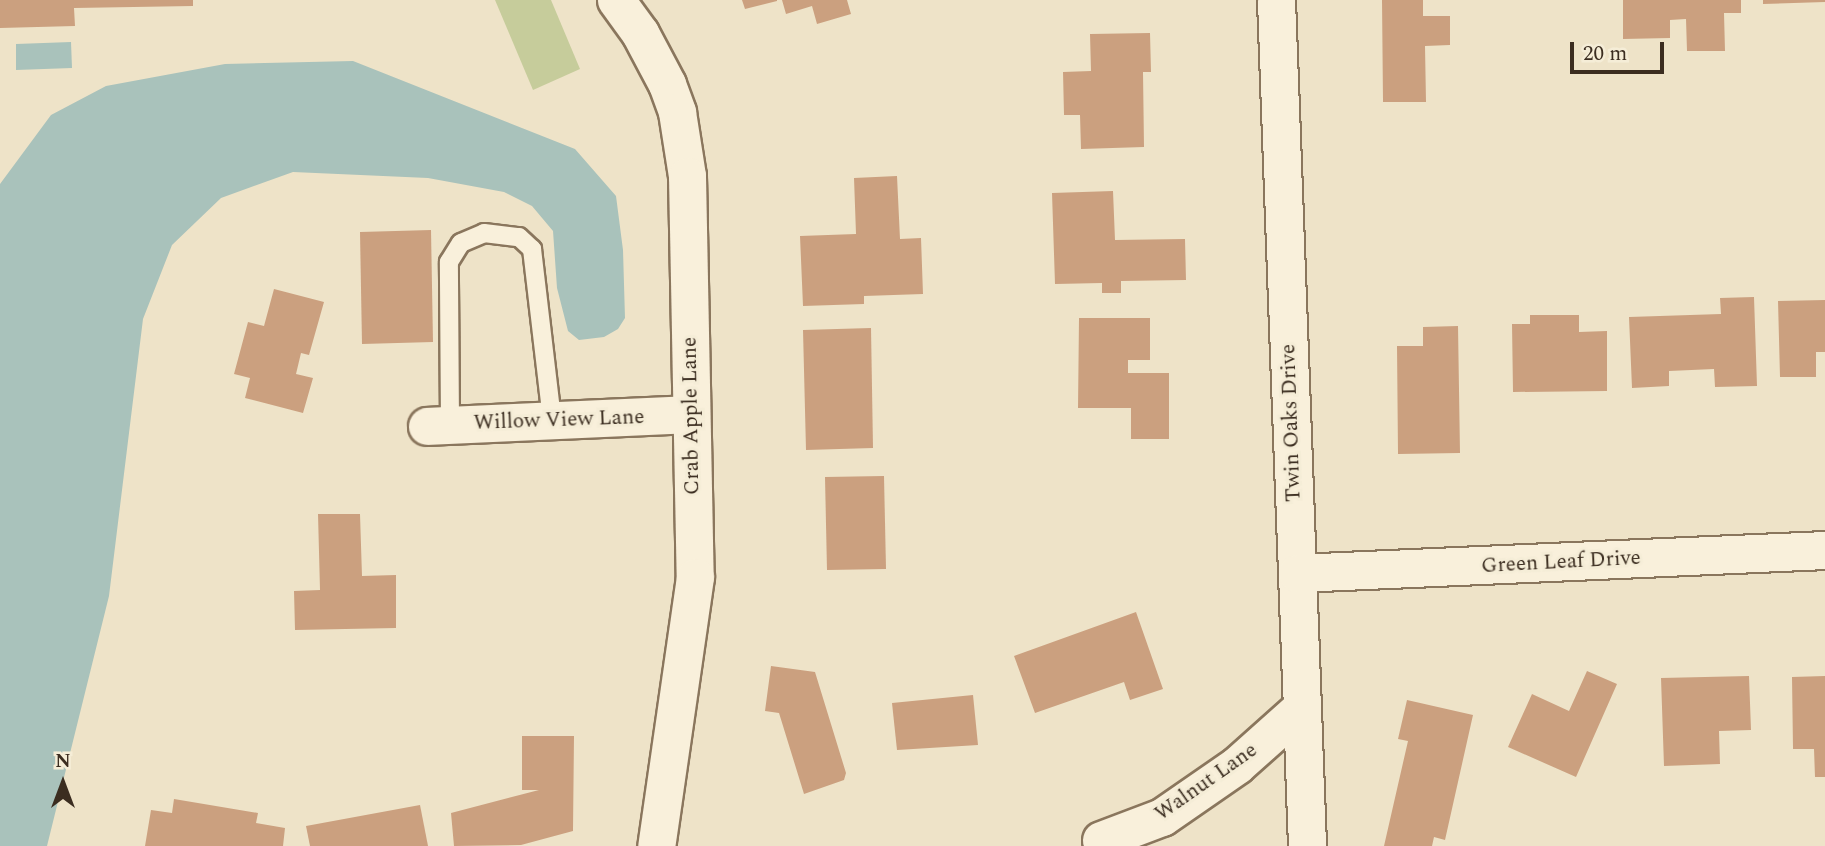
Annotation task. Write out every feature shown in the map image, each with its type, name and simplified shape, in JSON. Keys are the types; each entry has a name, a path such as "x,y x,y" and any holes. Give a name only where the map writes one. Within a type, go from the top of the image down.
{"street":[{"name":"Crab Apple Lane","path":"616,0 640,33 667,85 685,152 695,577 656,846"},
{"name":"Twin Oaks Drive","path":"1276,0 1307,846"},
{"name":"Willow View Lane","path":"439,425 690,414"},
{"name":"Green Leaf Drive","path":"1297,573 1825,550"},
{"name":"Walnut Lane","path":"1102,844 1162,817 1237,765 1302,707"}],"lane":[{"path":"439,425 449,262 461,243 484,233 519,237 532,249 552,420"}],"green space":[{"path":"495,0 551,0 580,69 533,90"}],"water":[{"path":"71,42 72,68 16,70 16,44"},
{"path":"353,61 575,149 616,196 623,250 625,318 618,329 604,337 579,340 568,331 557,288 553,231 532,206 504,192 428,178 293,172 221,198 172,245 143,319 109,596 47,846 0,846 0,184 51,115 106,86 225,64"}],"building":[{"path":"0,0 193,0 193,6 74,8 75,26 0,28"},
{"path":"742,0 777,0 777,1 745,9"},
{"path":"782,0 847,0 851,14 817,24 812,6 786,14"},
{"path":"1382,0 1423,0 1423,16 1450,16 1450,45 1425,46 1426,102 1383,102"},
{"path":"1623,0 1741,0 1741,13 1724,13 1725,51 1687,51 1686,19 1670,20 1670,38 1623,39"},
{"path":"1763,0 1825,0 1825,2 1763,4"},
{"path":"1150,33 1151,72 1143,72 1144,147 1081,149 1080,115 1064,115 1063,72 1091,71 1090,34"},
{"path":"897,176 900,239 921,238 923,294 864,296 864,304 803,306 800,236 856,234 854,178"},
{"path":"1113,191 1115,240 1185,239 1186,280 1121,281 1121,293 1102,293 1102,283 1055,284 1052,193"},
{"path":"431,230 433,342 362,344 360,232"},
{"path":"274,289 324,302 309,355 301,353 296,374 313,378 303,413 245,398 250,378 234,374 248,322 264,326"},
{"path":"1754,297 1757,386 1715,387 1714,369 1669,371 1669,386 1632,388 1629,317 1721,314 1720,298"},
{"path":"1825,300 1825,352 1816,352 1816,377 1780,377 1778,301"},
{"path":"1530,315 1579,315 1579,332 1607,331 1607,391 1513,392 1512,324 1530,324"},
{"path":"1079,318 1150,318 1150,360 1128,360 1128,373 1169,373 1169,439 1131,439 1131,408 1078,408"},
{"path":"1458,326 1460,453 1398,454 1397,346 1423,346 1423,327"},
{"path":"871,328 873,448 806,450 803,330"},
{"path":"884,476 886,569 827,570 825,477"},
{"path":"318,514 360,514 362,576 396,575 396,628 295,630 294,591 320,590"},
{"path":"1136,612 1163,689 1130,700 1124,682 1035,713 1014,656"},
{"path":"771,666 815,672 846,773 844,780 804,794 779,713 765,711"},
{"path":"1587,671 1617,684 1576,777 1508,747 1532,694 1569,711"},
{"path":"1749,676 1751,730 1719,731 1720,764 1664,766 1661,678"},
{"path":"1825,676 1825,777 1815,777 1814,749 1793,749 1792,677"},
{"path":"973,695 978,745 897,750 892,703"},
{"path":"1407,700 1473,715 1445,840 1434,837 1432,846 1384,846 1408,741 1398,739"},
{"path":"522,736 574,736 573,831 521,845 454,846 451,813 539,790 522,790"},
{"path":"174,799 258,813 256,823 285,828 283,846 145,846 151,810 172,813"},
{"path":"420,805 428,846 310,846 306,826"}]}
